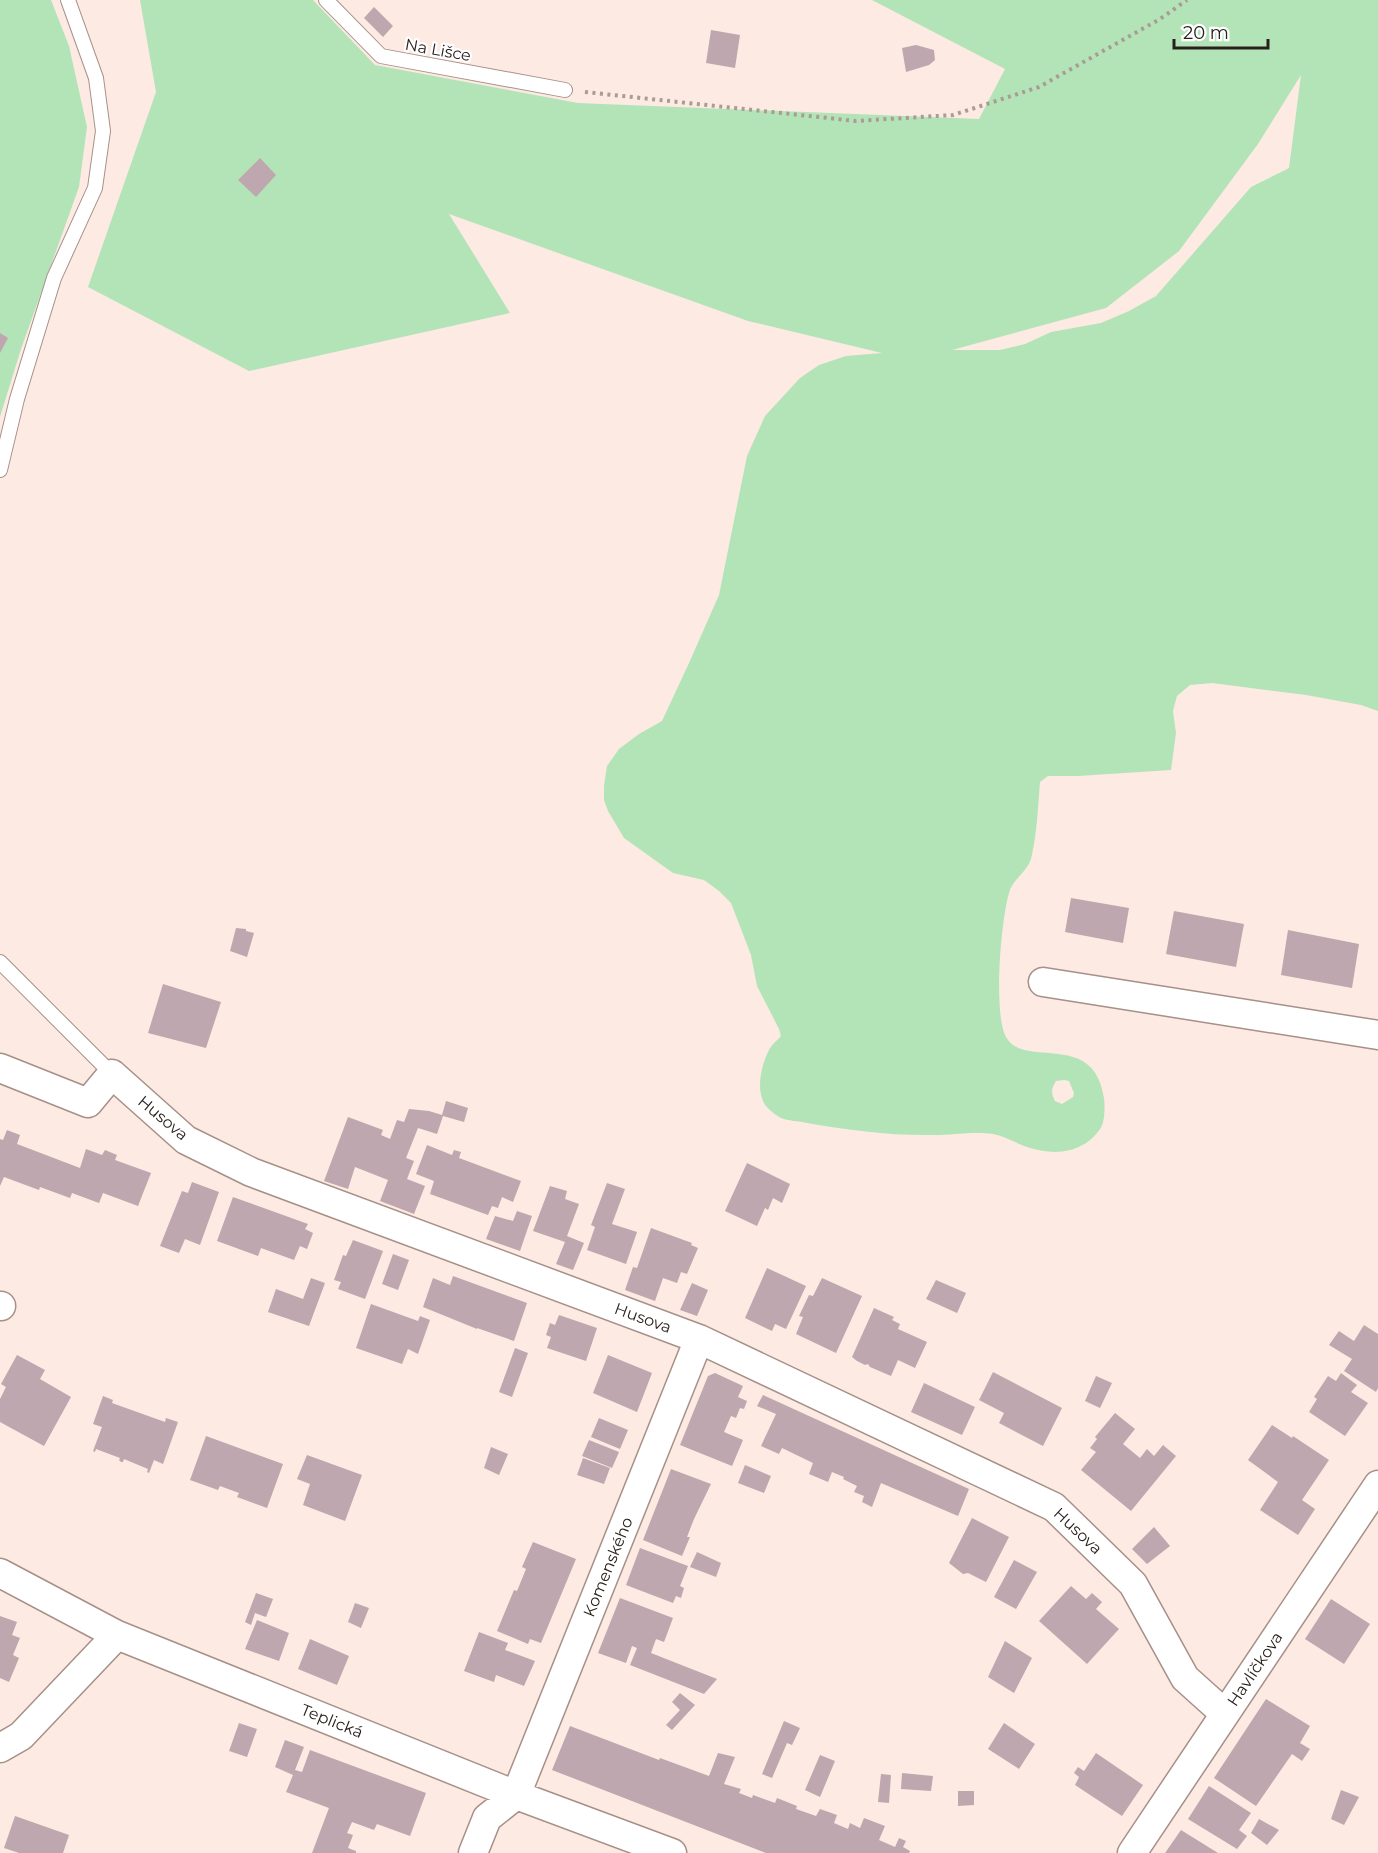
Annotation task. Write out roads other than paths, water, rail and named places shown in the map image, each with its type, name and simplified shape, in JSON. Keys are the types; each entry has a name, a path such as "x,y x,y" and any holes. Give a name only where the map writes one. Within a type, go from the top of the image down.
{"street":[{"path":"1043,982 1378,1035"},
{"path":"0,1068 88,1103 112,1074"},
{"name":"Husova","path":"112,1074 186,1140 251,1172 699,1339 1054,1507 1133,1584 1185,1678 1224,1713"},
{"name":"Komenského","path":"516,1795 699,1339"},
{"name":"Havlíčkova","path":"1132,1853 1378,1485"},
{"name":"Teplická","path":"0,1573 117,1635 516,1795 672,1853"},
{"path":"0,1748 21,1736 117,1635"},
{"path":"473,1853 487,1818 516,1795"}],"lane":[{"path":"0,470 17,399 54,278 95,188 103,131 96,78 68,0"},
{"name":"Na Lišce","path":"326,0 381,56 565,90"},
{"path":"0,962 112,1074"}]}
